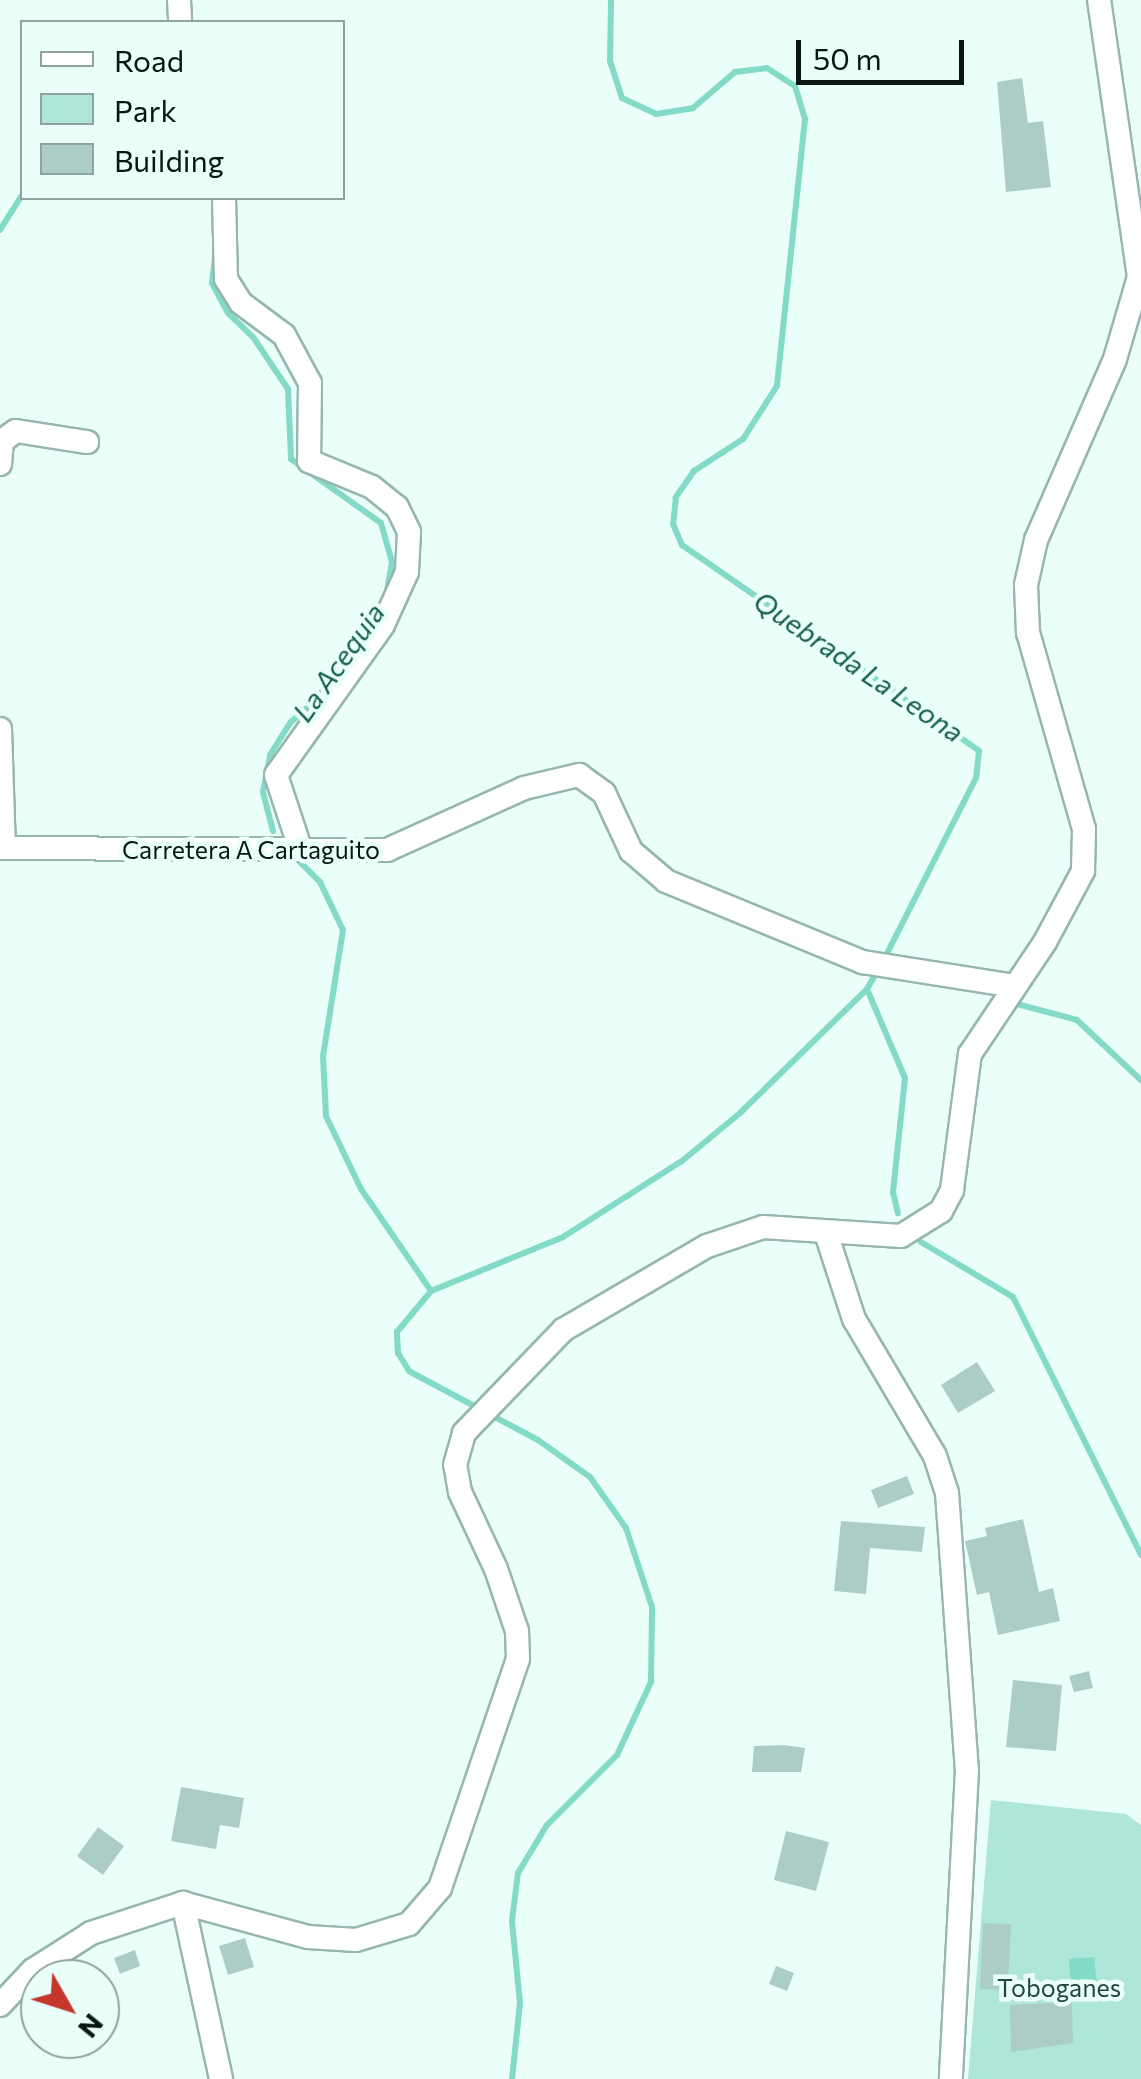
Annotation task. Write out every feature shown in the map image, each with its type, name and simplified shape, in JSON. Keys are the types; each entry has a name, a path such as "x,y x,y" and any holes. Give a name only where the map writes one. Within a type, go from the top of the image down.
{"street":[{"path":"0,2005 33,1970 92,1933 184,1903 308,1938 356,1940 410,1924 440,1888 518,1659 516,1631 496,1569 460,1492 455,1465 464,1433 503,1386 562,1330 707,1246 762,1227 902,1236 924,1228 941,1211 952,1190 970,1054 1082,871 1084,828 1028,633 1026,585 1036,540 1115,359 1140,276 1099,0"},
{"path":"224,200 226,279 241,303 284,335 310,383 309,460 317,470 372,487 398,507 409,532 406,572 383,624 276,775 299,846"},
{"path":"0,464 2,441 16,431 87,442"},
{"path":"0,729 2,848"},
{"name":"Carretera A Cartaguito","path":"2,848 299,846 387,850 524,788 578,775 604,793 630,851 648,870 863,962 1014,986"},
{"path":"826,1233 854,1319 935,1456 947,1494 967,1770 951,2079"},
{"path":"184,1903 221,2079"}],"green space":[{"name":"Toboganes","path":"991,1800 1126,1814 1141,1825 1141,2079 968,2079"}],"shaded area":[{"path":"1094,1957 1098,1994 1072,1996 1069,1959"}],"building":[{"path":"1022,78 1028,123 1043,121 1051,187 1006,192 997,82"},
{"path":"977,1362 995,1391 958,1413 941,1385"},
{"path":"907,1476 914,1494 878,1508 871,1490"},
{"path":"1023,1519 1039,1592 1053,1588 1060,1621 998,1635 989,1592 977,1595 965,1541 987,1536 985,1528"},
{"path":"841,1521 925,1527 922,1552 870,1548 866,1594 834,1591"},
{"path":"1089,1671 1093,1688 1074,1692 1069,1676"},
{"path":"1013,1680 1062,1685 1056,1751 1006,1747"},
{"path":"754,1746 805,1748 801,1772 752,1772"},
{"path":"181,1787 244,1798 239,1828 220,1825 216,1849 171,1841"},
{"path":"98,1827 124,1846 103,1875 77,1856"},
{"path":"786,1831 829,1842 816,1891 774,1880"},
{"path":"983,1923 1011,1924 1008,1990 980,1989"},
{"path":"245,1938 254,1967 228,1975 219,1946"},
{"path":"135,1950 140,1966 120,1974 120,1959 114,1958"},
{"path":"776,1966 794,1973 787,1991 769,1984"},
{"path":"1072,2002 1073,2043 1011,2052 1010,2005"}],"waterway":[{"name":"Quebrada La Leona","path":"611,0 610,61 622,98 656,114 693,108 735,72 767,68 795,86 805,119 777,386 743,439 694,471 676,497 673,524 682,545 979,751 976,778 884,959"},
{"name":"La Acequia","path":"0,230 20,198"},
{"name":"La Acequia","path":"215,258 212,283 228,313 253,337 288,389 291,459 381,523 392,562 386,596"},
{"name":"La Acequia","path":"273,831 263,792 270,755 291,722 318,698"},
{"name":"La Acequia","path":"297,859 320,882 343,930 323,1056 326,1116 361,1189 431,1291"},
{"name":"Quebrada La Leona","path":"512,2079 520,2003 512,1921 518,1873 547,1825 617,1755 651,1682 652,1607 626,1528 590,1477 538,1440 409,1371 398,1353 397,1332 431,1291 563,1237 682,1161 740,1113 867,989 878,970"},
{"path":"867,989 905,1078 893,1192 898,1213"},
{"path":"1017,1004 1077,1020 1141,1080"},
{"path":"921,1242 1013,1297 1141,1555"}]}
